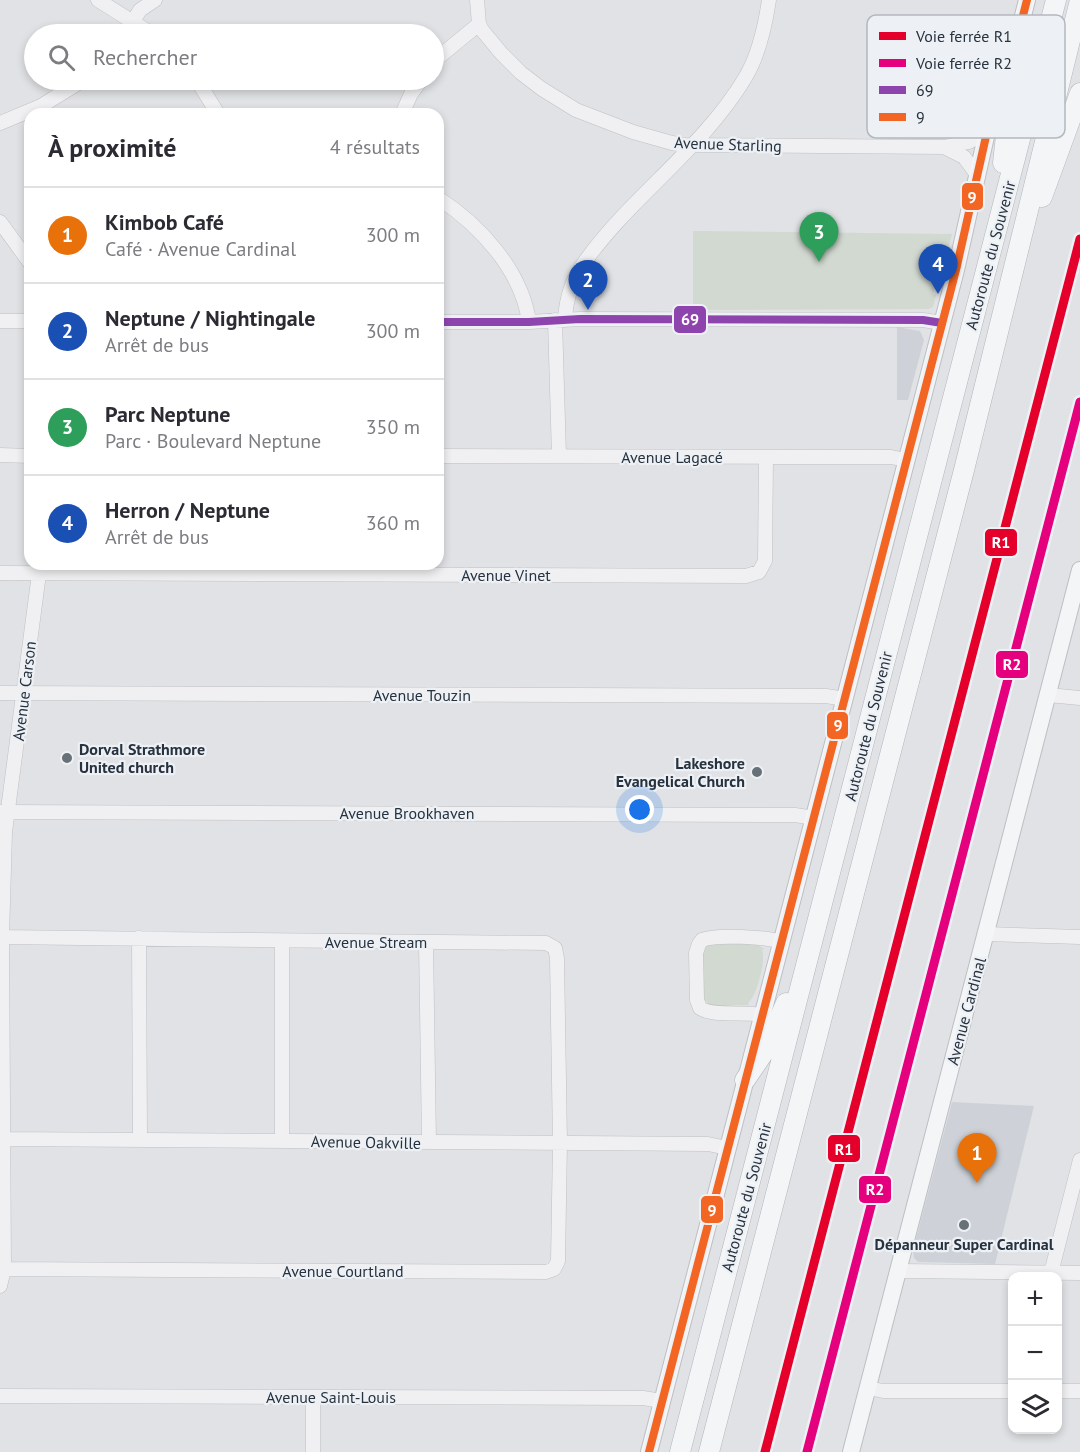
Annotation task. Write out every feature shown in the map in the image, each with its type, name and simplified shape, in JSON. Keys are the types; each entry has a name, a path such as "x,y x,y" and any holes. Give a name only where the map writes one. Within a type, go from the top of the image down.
{"highway":[{"name":"Autoroute du Souvenir","path":"1052,15 1056,0"},
{"name":"Autoroute du Souvenir","path":"1065,62 1080,0"},
{"path":"1065,134 1080,93"},
{"path":"996,232 1006,138"},
{"name":"Autoroute du Souvenir","path":"680,1452 1020,138"},
{"name":"Autoroute du Souvenir","path":"709,1452 1013,276 1046,138"},
{"path":"1013,276 1064,138"},
{"path":"745,1080 766,1049 811,946"}],"main road":[{"path":"1023,15 1027,0"},
{"path":"649,1452 942,323 986,138"},
{"name":"Avenue Cardinal","path":"851,1452 1080,570"}],"street":[{"path":"98,0 137,24"},
{"path":"131,24 140,9 154,0"},
{"path":"444,53 479,24 477,0"},
{"path":"559,456 560,320 570,292 585,261 724,108 749,71 764,30 769,0"},
{"name":"Avenue Starling","path":"479,24 494,45 521,73 542,89 576,110 672,144 944,147 969,142 976,138"},
{"path":"36,108 67,90"},
{"path":"203,90 214,108"},
{"path":"405,108 414,90"},
{"path":"0,123 24,113"},
{"path":"944,147 964,157 978,176"},
{"path":"444,203 473,225 500,255 524,297 529,322"},
{"path":"0,222 24,255"},
{"path":"444,322 922,320 942,323"},
{"path":"0,321 24,321"},
{"path":"0,456 24,456"},
{"name":"Avenue Lagacé","path":"444,456 891,457 906,460"},
{"name":"Avenue Vinet","path":"140,570 746,576 759,572 765,561 766,457"},
{"name":"Avenue Vinet","path":"0,573 29,570"},
{"name":"Avenue Carson","path":"0,1286 4,1269 1,937 4,812 23,693 39,570"},
{"name":"Avenue Touzin","path":"0,693 826,696 845,699"},
{"path":"1048,695 1080,698"},
{"name":"Avenue Brookhaven","path":"4,812 795,815 814,818"},
{"path":"986,934 1080,936"},
{"name":"Avenue Stream","path":"1,937 282,942 546,943 555,948 557,958 560,1143"},
{"path":"139,938 140,1140"},
{"path":"762,1015 745,1012 710,1012 699,1008 697,948 702,940 712,938 763,938 782,942"},
{"path":"282,942 282,1141"},
{"path":"426,942 429,1142"},
{"name":"Avenue Oakville","path":"4,1139 708,1144 727,1148"},
{"name":"Avenue Courtland","path":"4,1269 546,1272 554,1269 558,1262 560,1143"},
{"path":"898,1270 1051,1272 1080,1160"},
{"path":"1062,1272 1080,1273"},
{"path":"868,1388 883,1391 1008,1391"},
{"path":"1062,1391 1080,1391"},
{"name":"Avenue Saint-Louis","path":"0,1396 643,1398 662,1401"},
{"path":"313,1397 314,1452"}],"shaded area":[{"path":"693,231 952,234 937,289 934,289 933,294 936,295 933,307 929,309 693,310"},
{"path":"897,327 920,331 924,340 908,400 897,400"},
{"path":"756,944 764,949 762,950 763,962 760,978 749,1005 711,1006 702,997 702,952 707,945"},
{"path":"952,1102 1034,1106 995,1264 918,1262 914,1258 913,1250"}],"rail line":[{"name":"R1","path":"765,1452 1080,239"},
{"name":"R2","path":"807,1452 1080,402"}],"transit line":[{"name":"9","path":"1023,15 1027,0"},
{"name":"9","path":"649,1452 956,270 986,138"},
{"name":"69","path":"444,322 529,322 580,319 923,320 942,323"}],"place":[{"name":"Parc Neptune","path":"819,262"},
{"name":"Herron / Neptune","path":"938,294"},
{"name":"Neptune / Nightingale","path":"588,310"},
{"name":"Dorval Strathmore United church","path":"67,758"},
{"name":"Lakeshore Evangelical Church","path":"757,772"},
{"name":"Kimbob Café","path":"977,1183"},
{"name":"Dépanneur Super Cardinal","path":"964,1225"}]}
